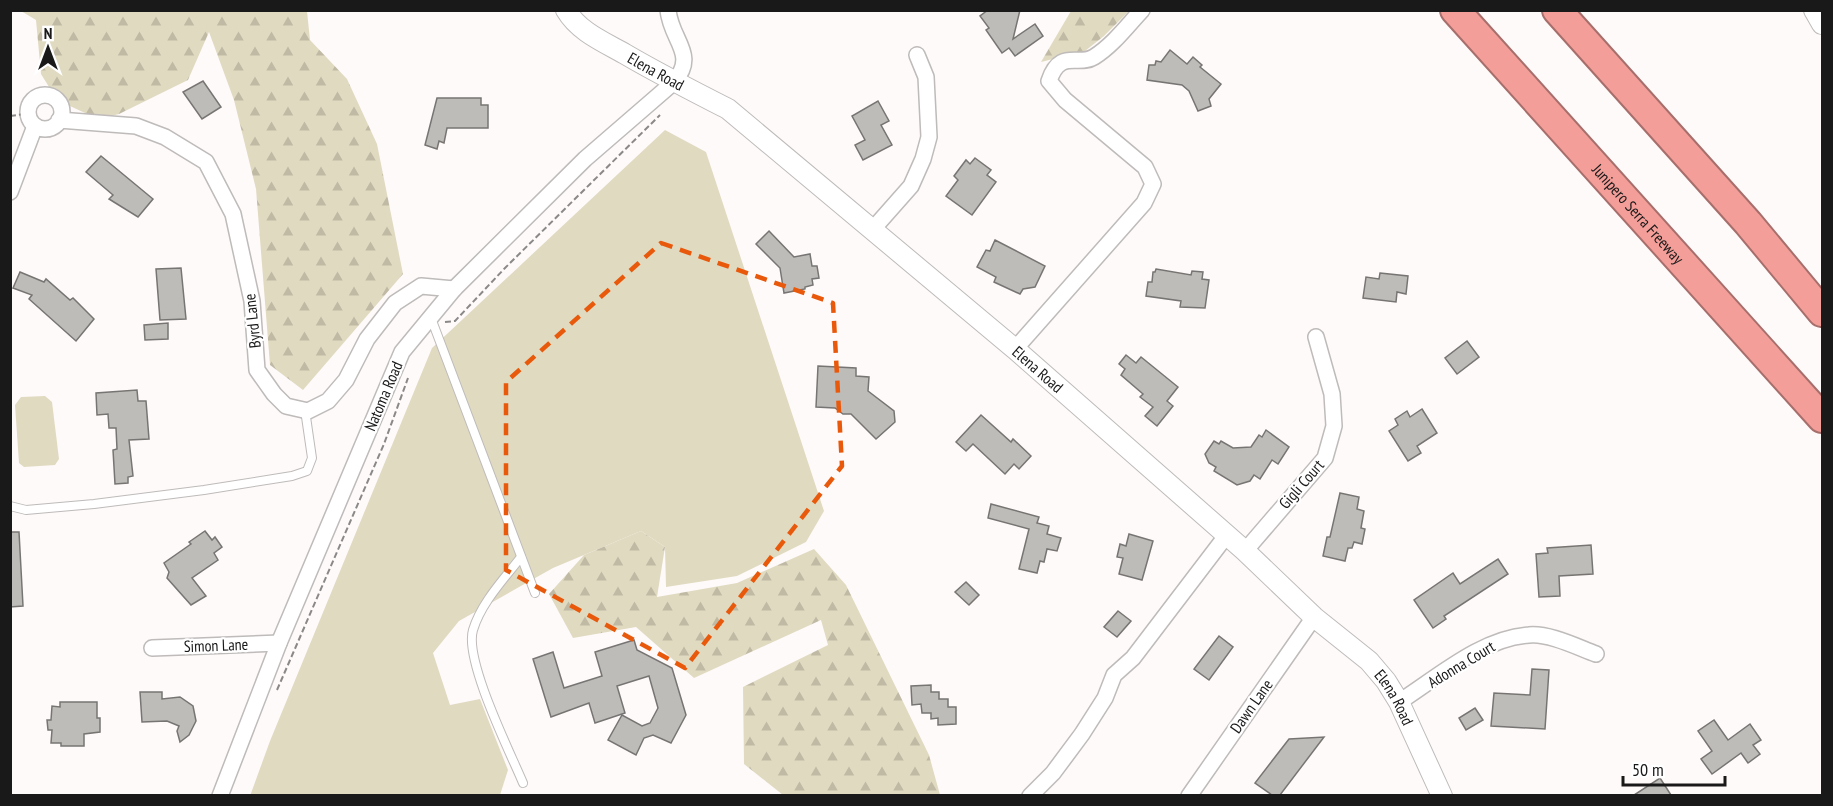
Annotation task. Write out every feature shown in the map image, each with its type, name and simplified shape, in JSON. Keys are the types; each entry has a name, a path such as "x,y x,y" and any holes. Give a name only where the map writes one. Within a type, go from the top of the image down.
{"highway":[{"name":"Junipero Serra Freeway","path":"1455,10 1822,418"},
{"path":"1557,10 1748,224 1822,312"}],"street":[{"name":"Elena Road","path":"566,10 575,24 590,35 728,109 1014,349 1245,551 1314,617 1369,661 1386,681 1399,702 1442,795"},
{"path":"668,10 672,29 684,54 685,63 682,72 674,82"},
{"path":"1014,349 1144,203 1153,184 1145,167 1065,100 1049,81 1052,70 1066,60 1092,58 1114,40 1142,10"},
{"path":"1815,10 1822,24"},
{"path":"873,229 911,186 923,159 929,137 926,77 917,55"},
{"name":"Natoma Road","path":"220,795 279,643 402,352 432,321 454,289 585,159 674,82"},
{"path":"10,192 35,126 29,118 28,109 33,100 37,97 52,97 60,104 59,120"},
{"name":"Byrd Lane","path":"35,126 46,129 59,120 136,126 165,137 206,162 233,213 252,301 257,370 274,394 286,406 304,410"},
{"path":"304,410 308,411 328,401 346,380 367,339 395,303 421,286 454,289"},
{"name":"Gigli Court","path":"1245,551 1325,458 1334,426 1332,394 1316,337"},
{"path":"1030,795 1053,773 1082,734 1105,698 1114,675 1133,658 1226,536"},
{"name":"Dawn Lane","path":"1189,795 1314,617"},
{"name":"Adonna Court","path":"1399,702 1491,643 1531,634 1558,640 1596,654"},
{"name":"Simon Lane","path":"152,648 279,643"}],"lane":[{"path":"432,321 535,593"},
{"path":"10,506 26,510 94,504 292,476 307,471 312,458 304,410"},
{"path":"521,557 487,602 472,631 472,648 479,677 523,783"}],"path":[{"path":"10,116 25,114 28,109"},
{"path":"432,321 455,321 664,110"},
{"path":"276,693 384,444 408,377"}],"highlighted area":[{"path":"661,243 833,303 842,466 685,668 506,570 506,382"}],"green space":[{"path":"21,11 307,11 310,40 347,79 377,144 403,274 303,390 270,365 256,189 234,100 209,32 188,80 119,114 98,119 57,100 41,74 36,20"},
{"path":"1071,11 1129,11 1085,51 1041,62"},
{"path":"665,130 706,152 824,511 806,542 737,576 666,587 665,547 641,531 553,568 459,621 433,653 450,705 480,699 508,770 500,795 250,796 270,741 432,348"},
{"path":"45,396 52,402 59,459 55,465 24,467 19,463 15,405 21,397"},
{"path":"641,531 665,547 657,597 737,583 814,549 846,585 929,755 940,795 783,795 744,764 743,687 828,645 821,620 694,678 636,627 573,638 549,594 584,555"}],"building":[{"path":"988,10 1020,10 1013,39 1035,24 1043,36 1015,56 1009,48 1002,53 986,30 989,28 980,16"},
{"path":"1170,50 1187,64 1193,57 1202,65 1200,67 1221,84 1209,99 1211,106 1198,111 1189,91 1182,85 1147,80 1149,65 1155,65 1156,61 1161,62"},
{"path":"203,81 221,107 202,119 183,92"},
{"path":"437,98 481,98 481,105 488,105 488,128 447,128 444,143 439,141 437,149 425,145"},
{"path":"878,101 889,121 881,125 892,145 863,160 855,145 865,140 852,116"},
{"path":"101,156 153,199 138,217 109,199 113,195 86,172"},
{"path":"975,158 991,170 987,175 996,182 972,215 946,196 958,180 954,176 966,160 970,164"},
{"path":"769,231 794,257 810,254 812,266 817,266 819,278 812,279 813,285 784,293 780,268 756,244"},
{"path":"995,240 1045,266 1035,287 1023,289 1020,294 994,282 996,277 977,267 986,250 990,251"},
{"path":"181,268 186,319 160,320 156,269"},
{"path":"1156,269 1191,275 1192,271 1203,272 1202,279 1209,280 1205,308 1180,307 1181,301 1146,296 1148,282 1152,282 1153,272"},
{"path":"20,272 44,282 46,279 70,300 73,298 94,319 76,341 29,299 32,295 13,288"},
{"path":"1380,273 1408,276 1406,294 1397,292 1396,302 1363,298 1366,277 1379,279"},
{"path":"168,323 168,339 145,340 144,325"},
{"path":"1467,341 1479,357 1457,374 1445,358"},
{"path":"1126,355 1136,363 1141,357 1178,387 1167,401 1173,406 1157,426 1145,416 1153,407 1140,397 1143,394 1121,375 1125,369 1119,364"},
{"path":"818,366 856,368 856,376 869,377 868,391 894,411 895,422 876,439 851,414 843,414 835,408 816,407"},
{"path":"137,390 138,401 146,401 149,439 129,440 133,476 128,477 128,483 115,484 113,450 117,449 116,428 109,428 108,414 97,415 96,393"},
{"path":"1422,409 1437,433 1417,446 1421,453 1408,461 1389,431 1398,425 1395,419 1407,411 1410,417"},
{"path":"981,415 1011,442 1013,439 1031,456 1019,469 1014,464 1005,474 973,444 966,451 956,442"},
{"path":"1266,430 1289,447 1278,464 1272,460 1260,479 1254,475 1250,481 1237,485 1214,471 1216,467 1209,463 1205,454 1214,441 1219,444 1221,441 1233,448 1251,447 1259,435 1262,437"},
{"path":"1340,493 1359,497 1357,509 1364,511 1361,528 1365,529 1362,544 1354,542 1352,548 1348,548 1345,561 1323,556 1327,537 1330,537"},
{"path":"991,504 1039,517 1037,523 1049,526 1047,534 1061,538 1057,551 1047,549 1044,562 1040,561 1037,573 1019,569 1029,529 988,518"},
{"path":"205,531 212,540 215,537 222,547 214,553 218,560 192,578 206,596 191,605 167,578 169,572 164,563"},
{"path":"10,532 19,532 23,606 10,607"},
{"path":"1129,534 1153,541 1142,580 1119,574 1123,558 1117,557 1120,544 1126,546"},
{"path":"1591,545 1593,574 1559,576 1560,596 1539,597 1536,554 1548,553 1547,548"},
{"path":"1498,559 1508,574 1444,616 1446,619 1433,628 1414,600 1453,573 1460,584"},
{"path":"966,582 979,595 969,605 955,592"},
{"path":"1118,611 1131,621 1117,637 1104,627"},
{"path":"1219,636 1233,647 1209,680 1194,669"},
{"path":"634,640 637,650 672,668 686,715 671,743 653,735 644,738 636,755 608,740 622,715 642,726 650,723 658,708 649,676 617,686 625,713 595,723 589,703 551,717 533,659 553,652 564,688 602,676 595,652"},
{"path":"1532,669 1549,670 1545,729 1491,726 1494,693 1530,695"},
{"path":"931,685 931,692 939,692 939,699 948,699 948,707 956,707 956,724 938,725 938,718 931,719 931,713 922,713 921,704 912,705 911,686"},
{"path":"140,692 162,692 162,699 180,697 193,706 196,721 189,735 180,742 177,731 179,726 167,721 142,722"},
{"path":"60,702 97,702 100,732 84,734 84,746 61,746 61,743 51,743 52,730 48,730 47,720 51,720 52,706 60,707"},
{"path":"1475,708 1483,720 1466,730 1459,718"},
{"path":"1714,720 1728,740 1750,724 1761,740 1753,745 1760,754 1748,763 1741,753 1712,774 1701,759 1712,751 1698,731"},
{"path":"1324,737 1280,795 1272,795 1255,783 1289,739"},
{"path":"1660,778 1671,795 1634,795"}]}
